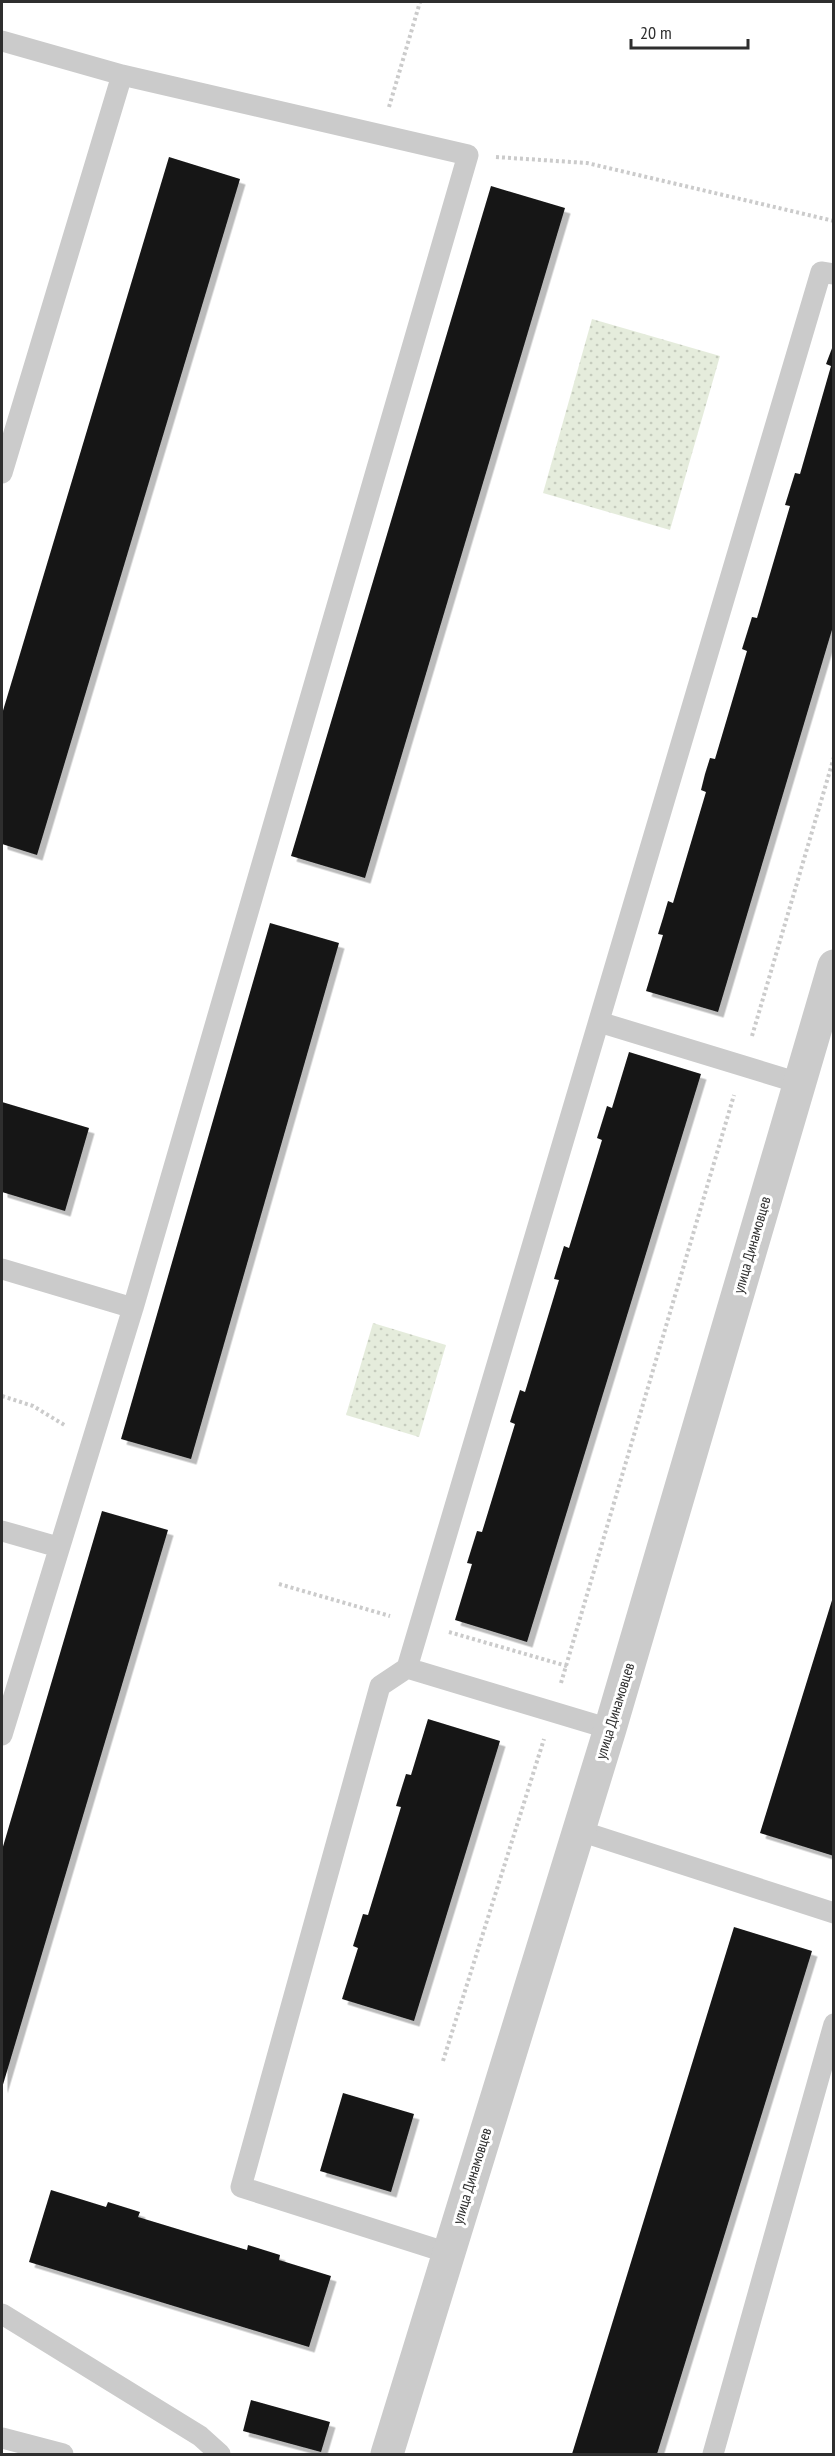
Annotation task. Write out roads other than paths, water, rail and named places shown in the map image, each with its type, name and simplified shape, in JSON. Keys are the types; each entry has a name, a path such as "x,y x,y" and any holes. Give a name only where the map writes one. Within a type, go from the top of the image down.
{"street":[{"name":"улица Динамовцев","path":"387,2454 577,1830 610,1729 834,966"}],"lane":[{"path":"2,41 122,75 468,155 133,1308 90,1440 2,1735"},
{"path":"2,473 122,75"},
{"path":"448,2253 242,2187 380,1686 407,1668 821,272 834,274"},
{"path":"598,1022 799,1083"},
{"path":"2,1269 133,1308"},
{"path":"2,1531 58,1547"},
{"path":"407,1668 610,1729"},
{"path":"577,1830 834,1913"},
{"path":"713,2454 834,2024"},
{"path":"2,2314 200,2436 220,2454"},
{"path":"2,2438 63,2454"}]}
